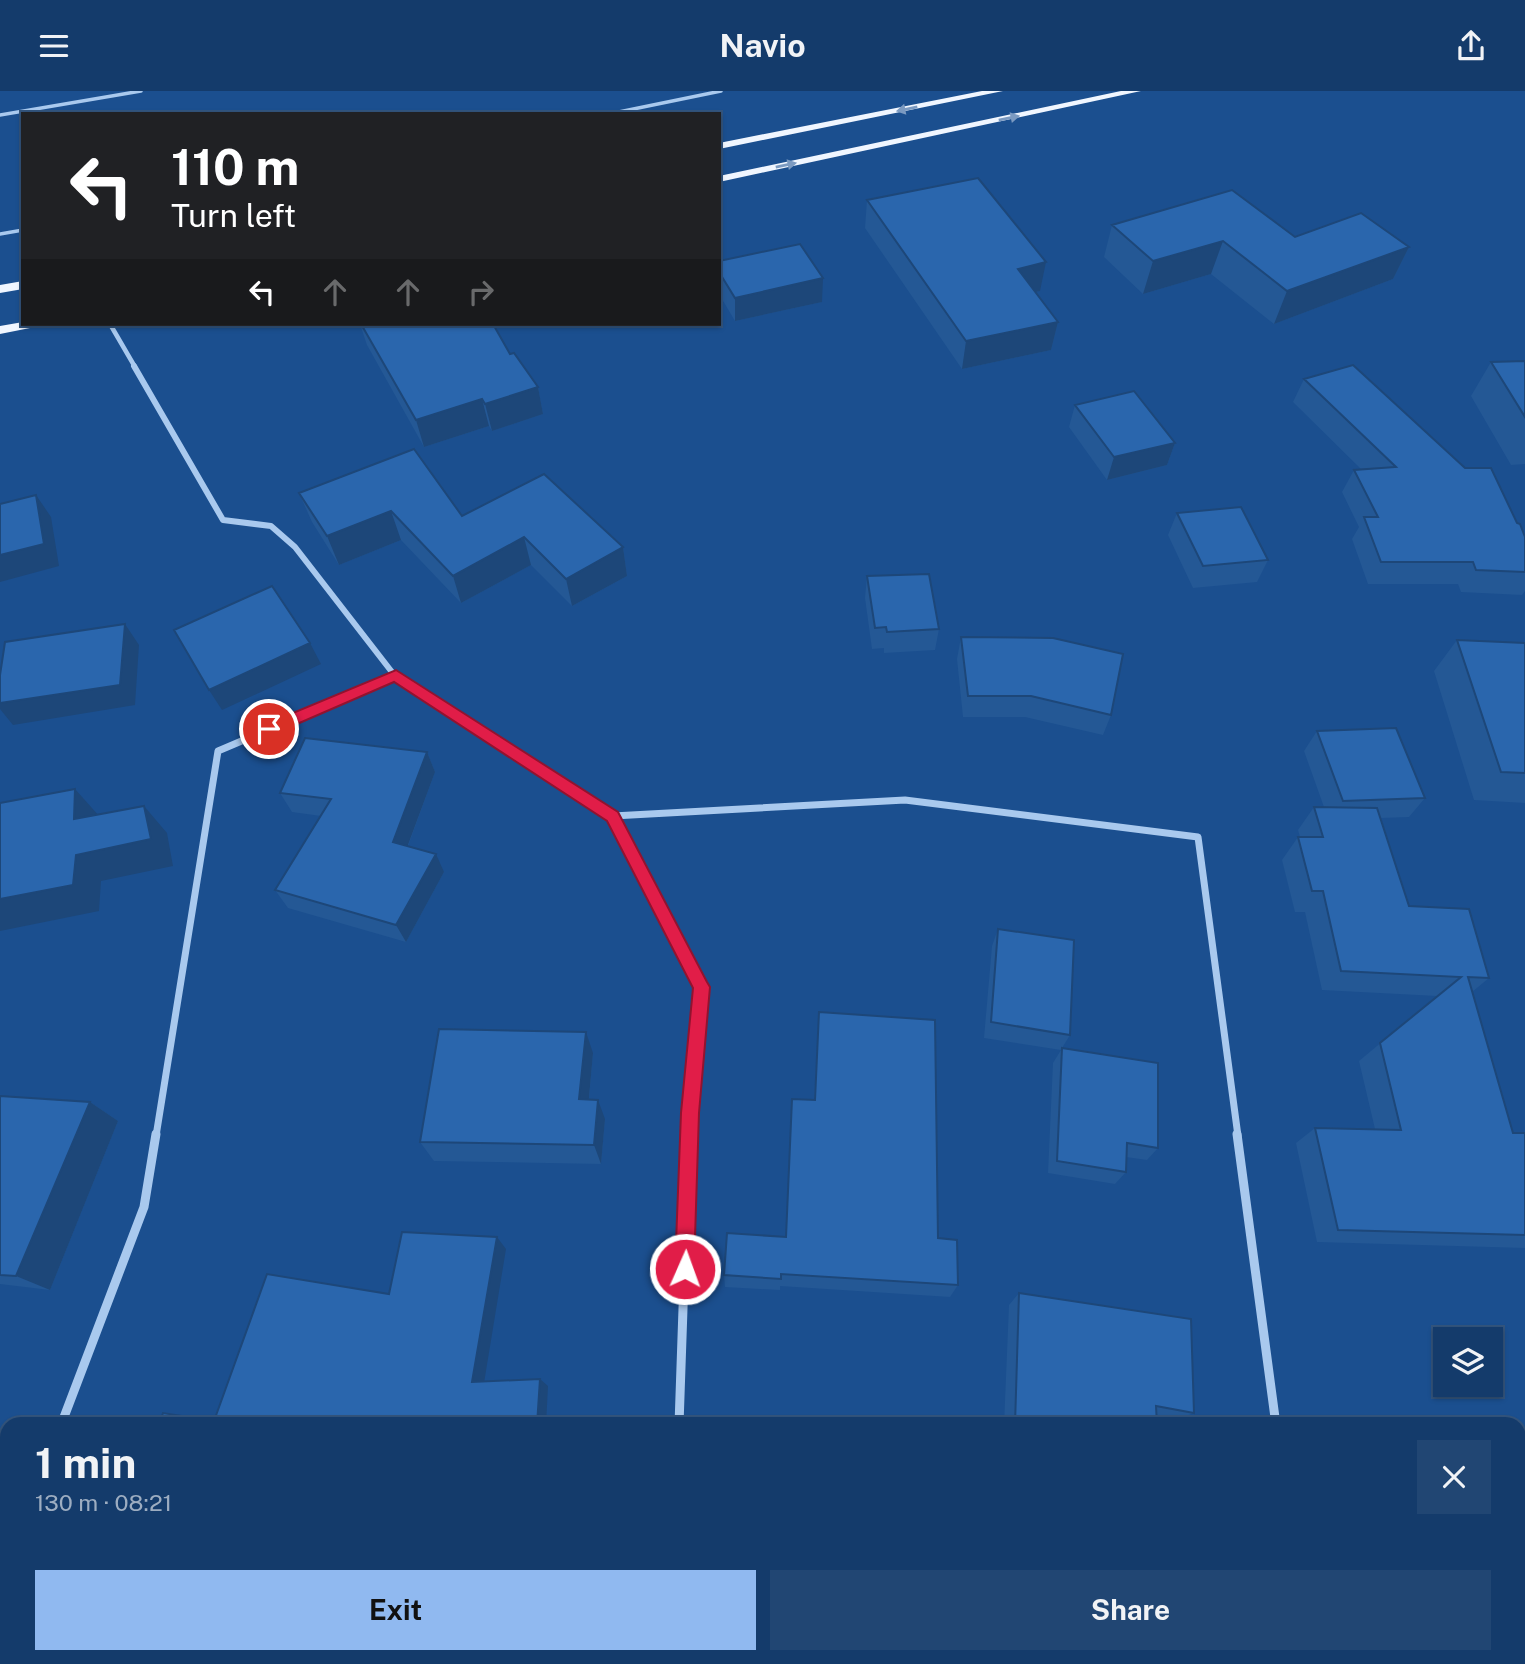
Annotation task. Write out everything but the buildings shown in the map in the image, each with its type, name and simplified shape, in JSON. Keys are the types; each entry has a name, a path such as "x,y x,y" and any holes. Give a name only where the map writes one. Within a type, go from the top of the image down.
{"main road":[{"path":"721,146 998,91"},
{"path":"721,179 1136,91"},
{"path":"0,289 21,285"},
{"path":"0,330 21,326"}],"street":[{"path":"111,326 223,520 271,526 295,547 396,675 612,816 701,987 690,1113 679,1417"},
{"path":"64,1417 144,1207 218,751 396,675"},
{"path":"612,816 905,800 1198,837 1275,1417"}],"lane":[{"path":"0,115 141,91"},
{"path":"619,112 721,91"},
{"path":"0,234 21,230"}],"route":[{"path":"269,729 396,675 612,816 701,987 690,1113 685,1269"}]}
